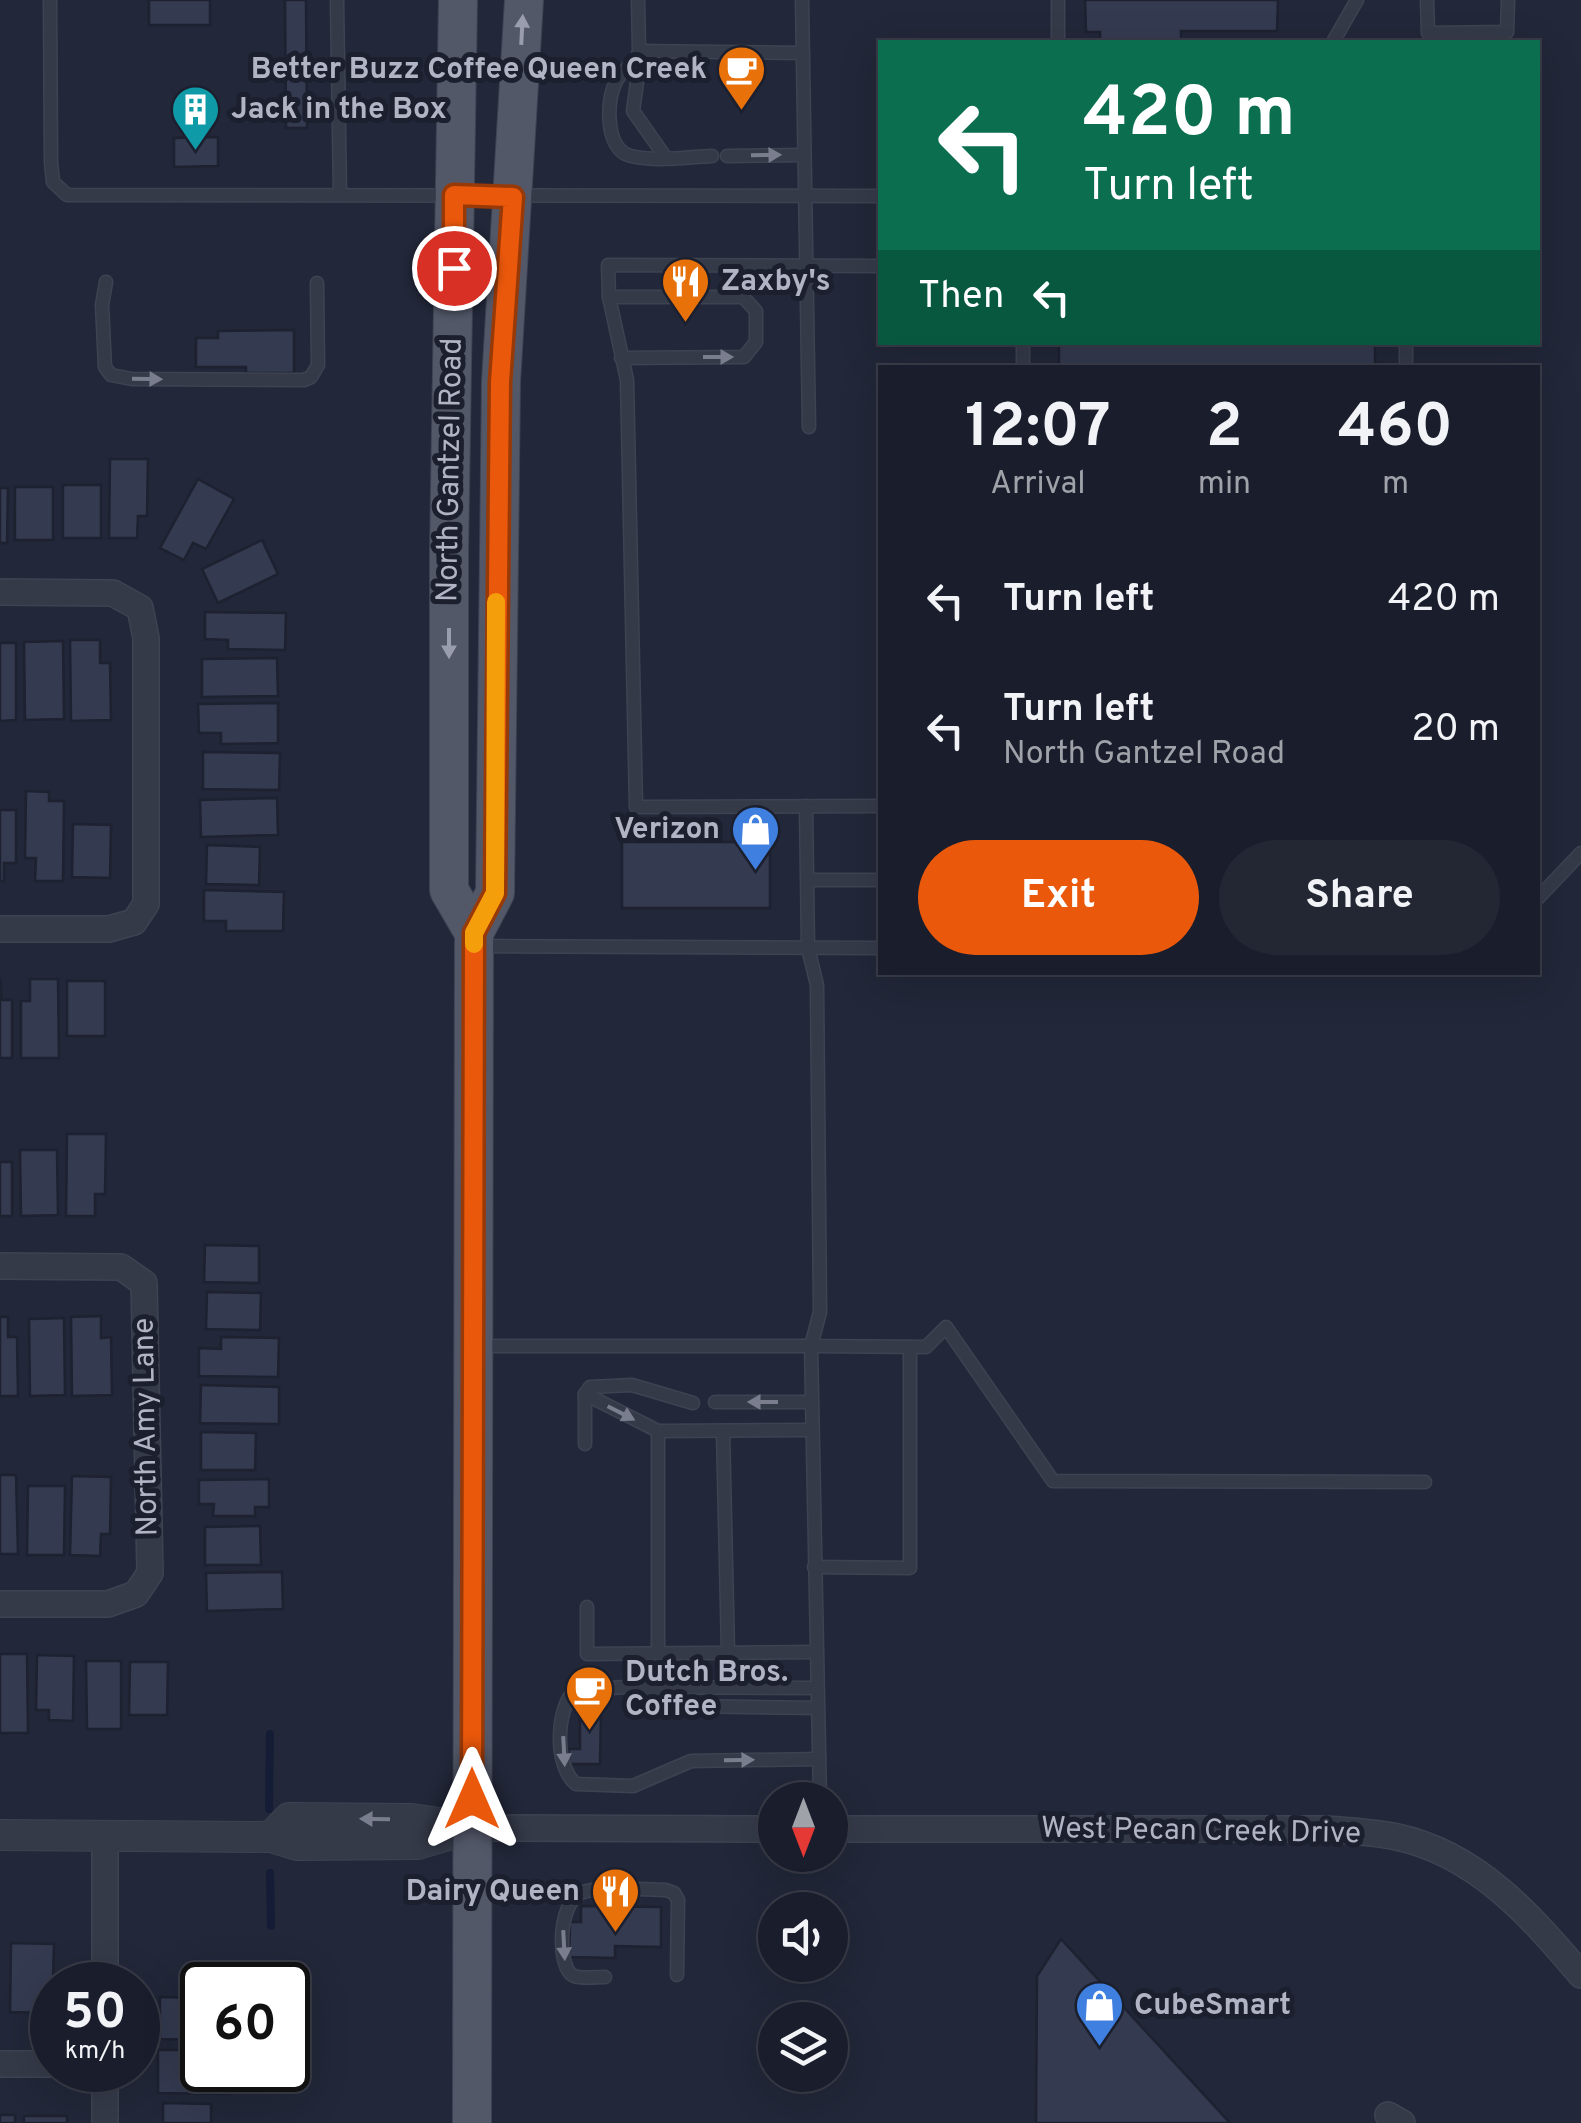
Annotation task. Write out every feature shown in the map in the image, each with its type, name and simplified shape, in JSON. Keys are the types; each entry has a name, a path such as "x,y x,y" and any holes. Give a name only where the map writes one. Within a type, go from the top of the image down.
{"main road":[{"name":"North Gantzel Road","path":"458,0 448,552 448,890 474,940"},
{"name":"North Gantzel Road","path":"472,2123 474,940 495,893 500,382 524,0"}],"street":[{"path":"0,592 113,592 140,608 146,638 146,904 134,922 108,929 0,929"},
{"name":"North Amy Lane","path":"0,1266 121,1267 144,1282 150,1574 136,1594 108,1604 0,1604"},
{"path":"0,1836 271,1836 297,1844 418,1844 472,1828 758,1829"},
{"name":"West Pecan Creek Drive","path":"848,1829 1327,1829 1399,1837 1465,1862 1530,1915 1581,1975"},
{"path":"106,1834 106,1962"},
{"path":"0,2064 30,2064"},
{"path":"106,2092 106,2123"}],"lane":[{"path":"50,0 50,162 53,182 67,195 878,196"},
{"path":"336,0 340,195"},
{"path":"638,0 638,76 632,112 666,158"},
{"path":"802,0 809,427"},
{"path":"1058,0 1058,40"},
{"path":"1334,40 1357,0"},
{"path":"1428,0 1428,33 1507,32 1508,0"},
{"path":"712,156 629,156 616,146 610,104 621,72 637,57 803,52"},
{"path":"727,156 804,154"},
{"path":"878,266 608,265 609,296 627,380 636,807 878,806"},
{"path":"106,282 102,306 105,367 111,375 121,378 152,379 304,380 311,376 318,365 316,284"},
{"path":"609,296 743,297 756,311 756,342 744,357 621,358"},
{"path":"806,806 808,948 817,985 820,1312 811,1346 820,1782"},
{"path":"1540,896 1581,852"},
{"path":"808,880 878,880"},
{"path":"474,940 878,948"},
{"path":"473,1346 926,1347 946,1327 1053,1481 1426,1482"},
{"path":"814,1567 910,1568 910,1347"},
{"path":"585,1444 584,1394 590,1387 632,1386 694,1403"},
{"path":"584,1394 658,1431 812,1430"},
{"path":"715,1402 812,1402"},
{"path":"658,1431 658,1653"},
{"path":"724,1431 728,1652"},
{"path":"587,1606 587,1654 816,1652"},
{"path":"817,1688 625,1687 574,1691 566,1699 563,1712 562,1763 576,1784 633,1786 691,1761 819,1760"},
{"path":"625,1687 686,1706 818,1708"},
{"path":"605,1977 575,1977 568,1972 564,1960 563,1915 567,1904 585,1891 674,1893 678,1900 678,1976"}],"building":[{"path":"149,0 210,0 210,25 149,25"},
{"path":"285,0 306,0 307,128 286,128"},
{"path":"1085,0 1278,0 1277,31 1181,31 1181,40 1100,40 1100,32 1086,32"},
{"name":"Jack in the Box","path":"218,137 218,166 174,167 174,138"},
{"path":"294,330 294,373 246,373 246,367 196,367 196,338 218,338 218,331"},
{"path":"1059,345 1375,345 1375,365 1059,365"},
{"path":"110,459 148,459 147,516 138,516 137,538 109,538"},
{"path":"198,479 234,499 206,549 193,543 184,560 160,548"},
{"path":"63,485 101,485 101,538 63,538"},
{"path":"15,487 53,487 53,540 15,540"},
{"path":"0,488 8,488 7,543 0,543"},
{"path":"262,540 278,574 218,603 202,569"},
{"path":"205,612 286,613 285,650 228,649 228,640 205,639"},
{"path":"70,640 100,640 100,663 110,663 111,720 71,721"},
{"path":"63,641 64,719 25,720 24,642"},
{"path":"0,643 16,643 16,720 0,721"},
{"path":"277,658 278,696 202,697 202,659"},
{"path":"278,703 278,743 221,744 221,733 199,733 198,704"},
{"path":"203,752 280,753 279,790 203,789"},
{"path":"26,791 49,792 49,801 64,801 63,881 35,881 36,858 25,858"},
{"path":"277,798 278,835 201,837 200,800"},
{"path":"0,810 16,810 16,863 4,863 4,881 0,881"},
{"path":"73,824 111,825 110,878 72,877"},
{"path":"622,842 770,842 770,908 622,908"},
{"path":"207,845 260,847 259,885 206,884"},
{"path":"204,890 284,892 283,931 226,931 226,921 204,921"},
{"path":"0,978 2,1000 12,1000 12,1058 0,1058"},
{"path":"30,979 58,979 59,1058 21,1058 21,1001 30,1001"},
{"path":"67,981 105,981 105,1036 67,1036"},
{"path":"67,1134 106,1134 105,1194 95,1194 95,1216 66,1216"},
{"path":"20,1150 57,1150 58,1215 21,1216"},
{"path":"0,1162 12,1162 12,1216 0,1216"},
{"path":"205,1245 259,1246 259,1283 204,1282"},
{"path":"207,1292 261,1293 260,1330 206,1329"},
{"path":"101,1316 101,1338 111,1337 112,1395 72,1396 71,1317"},
{"path":"0,1317 8,1317 8,1337 17,1337 18,1396 0,1396"},
{"path":"64,1318 65,1395 30,1396 29,1319"},
{"path":"221,1337 279,1338 278,1377 199,1376 199,1348 221,1349"},
{"path":"201,1385 279,1387 279,1424 200,1423"},
{"path":"201,1432 256,1433 255,1470 201,1470"},
{"path":"0,1475 16,1475 18,1554 0,1554"},
{"path":"72,1476 111,1477 110,1534 101,1534 100,1556 70,1555"},
{"path":"269,1479 269,1507 255,1507 255,1516 213,1516 214,1504 199,1504 199,1480"},
{"path":"28,1486 65,1486 64,1555 27,1555"},
{"path":"260,1526 261,1565 205,1565 205,1527"},
{"path":"282,1572 283,1609 207,1611 206,1573"},
{"path":"0,1654 27,1654 28,1733 0,1733"},
{"path":"37,1655 74,1656 73,1721 49,1720 49,1710 36,1710"},
{"path":"86,1661 121,1661 121,1729 87,1729"},
{"path":"130,1662 168,1662 167,1715 129,1715"},
{"name":"Dutch Bros. Coffee","path":"580,1714 601,1715 600,1764 569,1764 569,1749 580,1749"},
{"name":"Dairy Queen","path":"581,1906 661,1907 661,1947 615,1946 615,1958 569,1957 570,1922 581,1922"},
{"name":"CubeSmart","path":"1061,1939 1230,2123 1036,2123 1037,1976"},
{"path":"11,1943 54,1944 53,1962 30,1962 30,2012 10,2012"},
{"path":"160,1997 180,1997 180,2039 160,2039"},
{"path":"160,2050 180,2050 180,2092 229,2094 158,2093"},
{"path":"163,2103 211,2104 211,2123 163,2123"},
{"path":"0,2115 15,2115 15,2123 0,2123"},
{"path":"24,2116 67,2116 67,2123 24,2123"}],"waterway":[{"path":"269,1809 270,1734"},
{"path":"270,1873 271,1926"}],"slow traffic":[{"path":"474,944 474,933 495,893 496,602"}],"place":[{"name":"Better Buzz Coffee Queen Creek","path":"742,112"},
{"name":"Jack in the Box","path":"196,152"},
{"name":"Zaxby's","path":"686,324"},
{"name":"Verizon","path":"755,872"},
{"name":"Dutch Bros. Coffee","path":"590,1732"},
{"name":"Dairy Queen","path":"615,1934"},
{"name":"CubeSmart","path":"1099,2048"}],"route":[{"path":"454,268 454,195 513,197 500,382 495,893 474,933 472,1799"}]}
